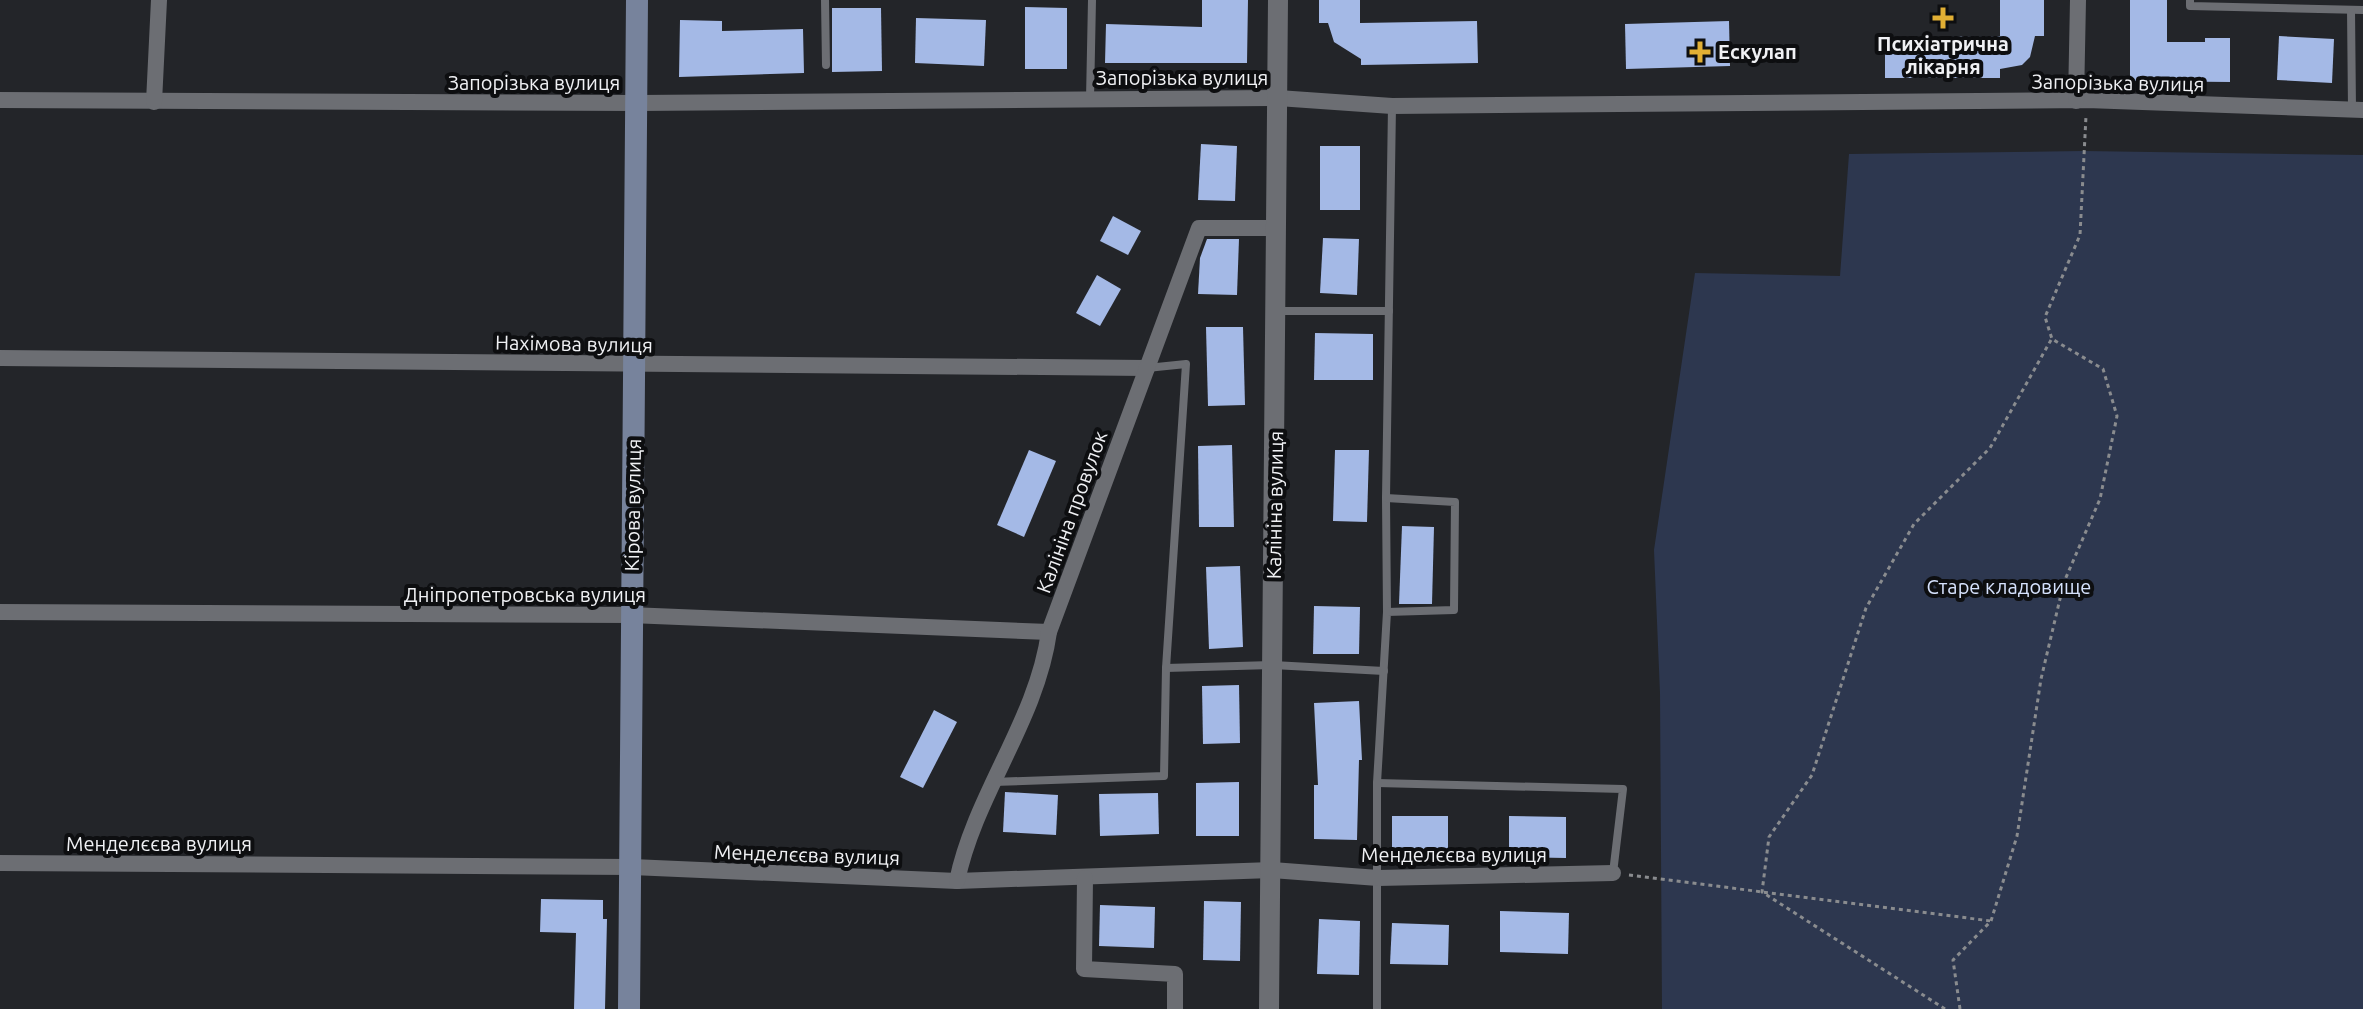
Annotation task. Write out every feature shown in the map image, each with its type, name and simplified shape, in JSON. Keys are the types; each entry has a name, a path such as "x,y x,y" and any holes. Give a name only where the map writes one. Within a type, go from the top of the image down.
{"main road":[{"name":"Кірова вулиця","path":"629,1009 637,0"}],"street":[{"path":"154,102 159,0"},
{"name":"Калініна вулиця","path":"1269,1009 1278,0"},
{"path":"2078,0 2081,100"},
{"name":"Запорізька вулиця","path":"0,100 638,103 1278,98 1392,106 2081,100 2358,110"},
{"name":"Калініна провулок","path":"957,881 963,853 1044,667 1049,632 1199,228 1275,228"},
{"name":"Нахімова вулиця","path":"0,358 1147,368"},
{"name":"Дніпропетровська вулиця","path":"0,612 630,615 1049,632"},
{"name":"Менделєєва вулиця","path":"0,863 632,867 957,881 1272,870 1378,878 1613,873"},
{"path":"1085,878 1084,969 1175,974 1175,1009"}],"lane":[{"path":"825,0 826,65"},
{"path":"1090,99 1092,0"},
{"path":"2190,0 2190,6 2363,10"},
{"path":"2351,10 2358,110"},
{"path":"1377,1009 1377,783 1387,612 1392,106"},
{"path":"1277,311 1389,311"},
{"path":"992,782 1164,776 1166,668 1186,364 1147,368"},
{"path":"1386,498 1455,502 1454,610 1387,612"},
{"path":"1166,668 1273,665 1384,671"},
{"path":"1377,783 1623,789 1613,873"}],"path":[{"path":"1960,1009 1953,960 1991,921 2017,836 2041,679 2064,582 2100,499 2117,416 2103,369 2052,339 2045,317 2080,235 2081,100"},
{"path":"1762,892 1769,837 1812,775 1866,608 1914,524 1990,448 2052,339"},
{"path":"1613,873 1991,921"},
{"path":"1762,892 1945,1009"}],"green space":[{"name":"Старе кладовище","path":"2083,151 2363,155 2363,1009 1662,1009 1660,693 1654,550 1695,273 1840,276 1849,154"}],"building":[{"path":"1202,0 1248,0 1247,63 1105,63 1106,24 1202,27"},
{"path":"1319,0 1360,0 1360,23 1477,21 1478,63 1361,65 1361,59 1334,42 1328,23 1319,23"},
{"path":"2000,0 2044,0 2044,36 2035,36 2030,57 2022,65 2000,69 2000,78 1885,78 1885,38 2000,36"},
{"path":"2130,0 2167,0 2167,42 2205,42 2205,38 2230,38 2230,82 2130,81"},
{"path":"1025,7 1067,8 1067,69 1025,69"},
{"path":"832,8 881,8 882,71 832,72"},
{"path":"916,18 986,20 984,66 915,63"},
{"path":"680,20 722,21 722,31 803,29 804,73 679,77"},
{"path":"1729,21 1730,66 1626,69 1625,24"},
{"path":"2279,36 2334,39 2332,83 2277,80"},
{"path":"1201,144 1237,146 1235,201 1198,200"},
{"path":"1320,146 1360,146 1360,210 1320,210"},
{"path":"1113,216 1141,231 1128,255 1100,241"},
{"path":"1323,238 1359,239 1357,295 1320,293"},
{"path":"1207,239 1239,239 1237,295 1198,294 1200,258"},
{"path":"1097,275 1121,289 1100,326 1076,313"},
{"path":"1206,327 1243,327 1245,405 1208,406"},
{"path":"1315,333 1373,334 1373,380 1314,380"},
{"path":"1232,445 1234,527 1199,527 1198,446"},
{"path":"1029,450 1056,461 1024,537 997,525"},
{"path":"1335,450 1369,450 1367,522 1333,521"},
{"path":"1402,526 1434,527 1432,604 1399,604"},
{"path":"1240,566 1243,647 1209,649 1206,567"},
{"path":"1314,606 1360,607 1359,654 1313,654"},
{"path":"1239,685 1240,743 1203,744 1202,686"},
{"path":"1359,701 1362,760 1359,760 1357,840 1314,839 1314,785 1318,785 1314,703"},
{"path":"934,710 957,722 923,788 900,777"},
{"path":"1239,782 1239,836 1196,836 1196,783"},
{"path":"1005,792 1058,795 1056,835 1003,832"},
{"path":"1158,793 1159,834 1100,836 1099,794"},
{"path":"1392,816 1448,816 1448,858 1392,857"},
{"path":"1509,816 1566,817 1566,858 1509,857"},
{"path":"541,899 603,900 603,919 607,919 605,1009 574,1009 576,933 540,932"},
{"path":"1204,901 1241,902 1240,961 1203,960"},
{"path":"1100,905 1155,907 1154,948 1099,946"},
{"path":"1500,911 1569,913 1568,954 1500,952"},
{"path":"1319,919 1360,921 1359,975 1317,974"},
{"path":"1392,923 1449,925 1448,965 1390,964"}],"place":[{"name":"Психіатрична лікарня","path":"1943,18"},
{"name":"Ескулап","path":"1700,52"}]}
